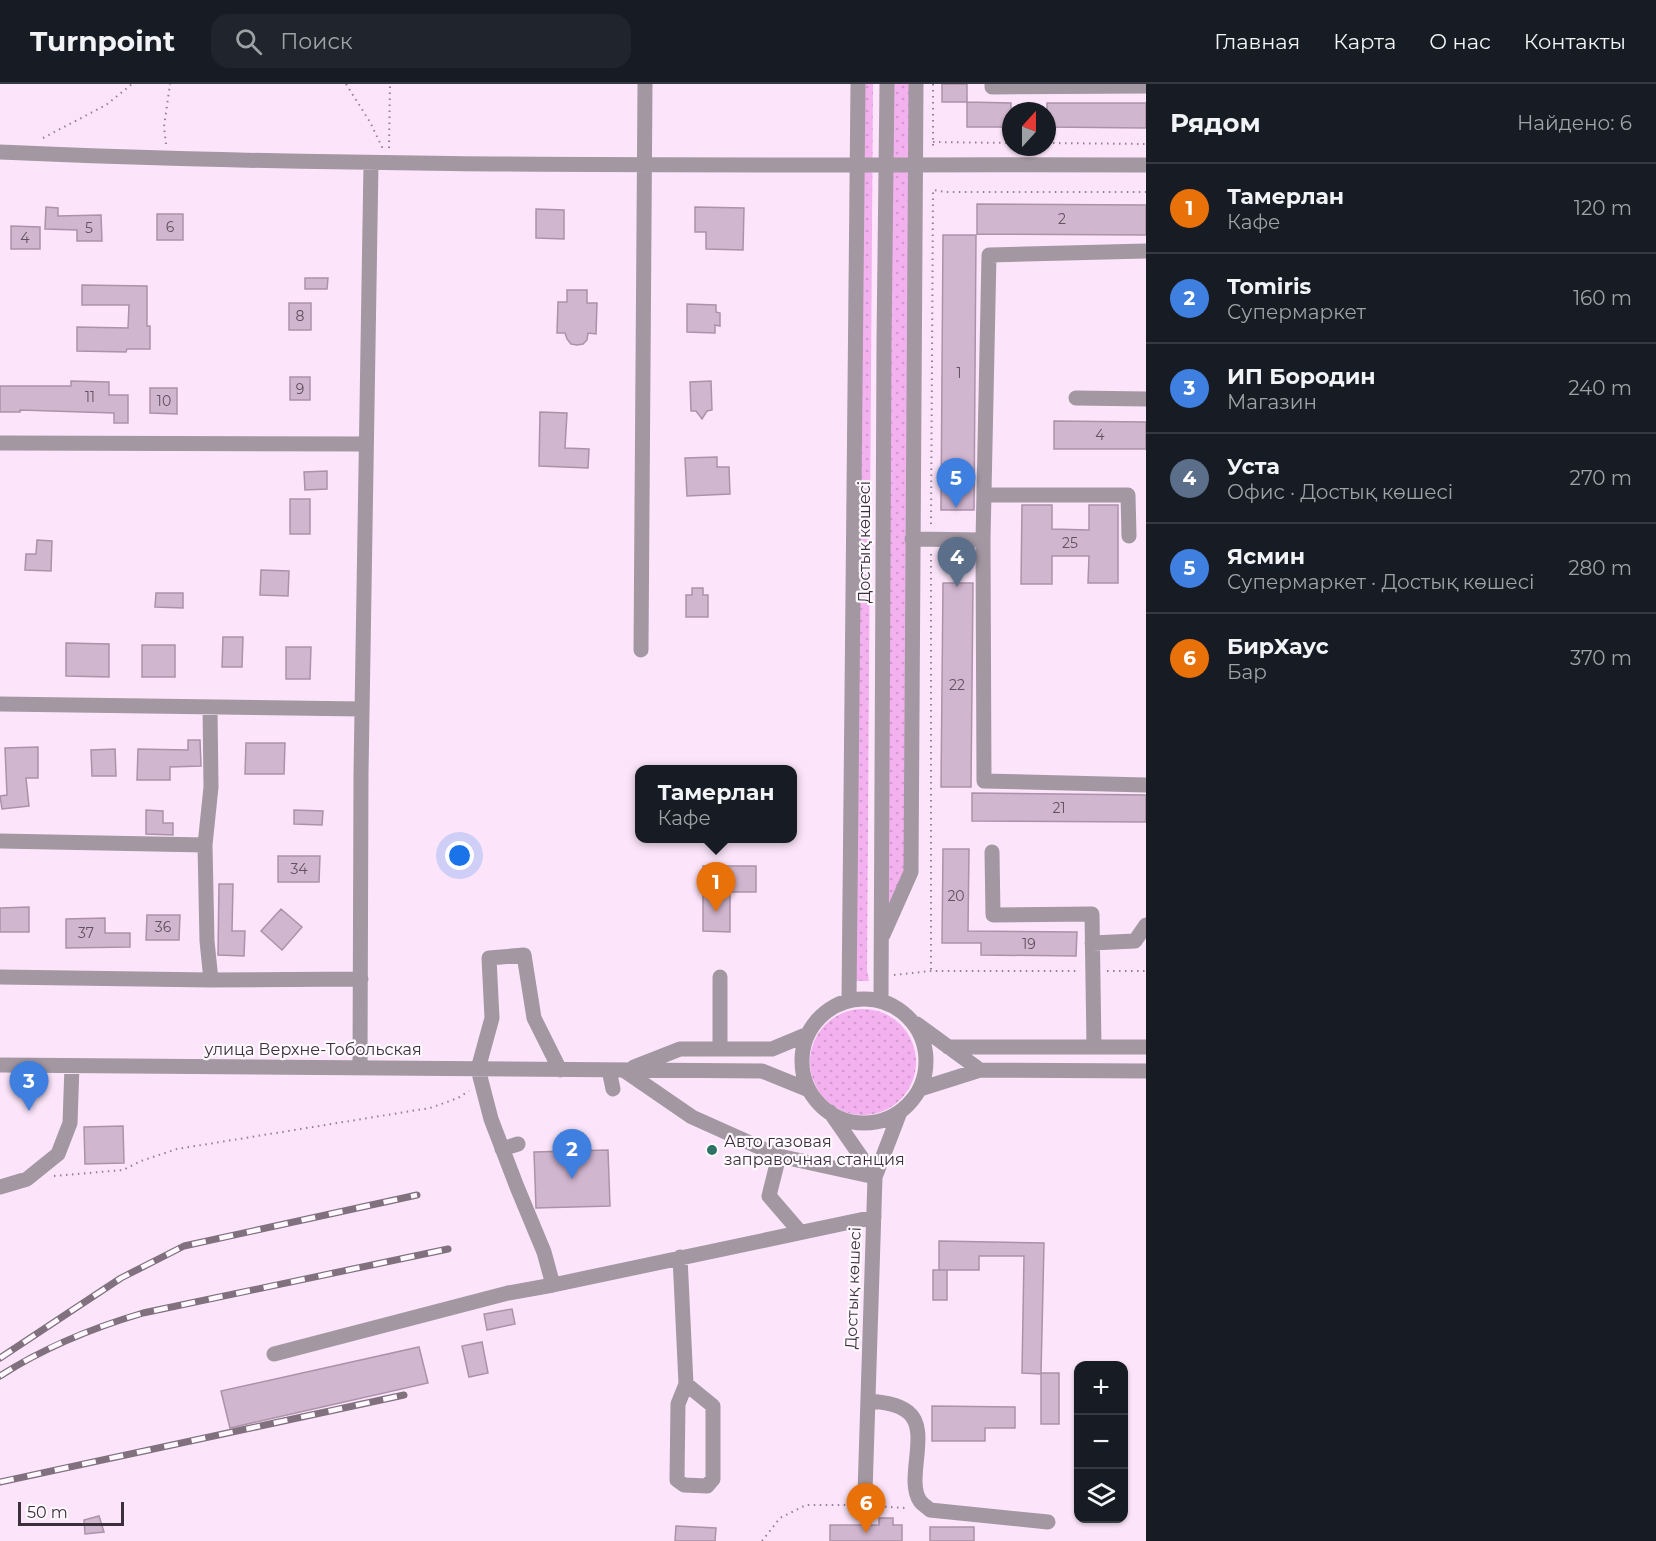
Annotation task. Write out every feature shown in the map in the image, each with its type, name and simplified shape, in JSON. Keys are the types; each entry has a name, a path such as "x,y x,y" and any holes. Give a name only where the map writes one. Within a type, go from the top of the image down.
{"street":[{"path":"641,650 645,84"},
{"name":"Достық көшесі","path":"849,1000 858,84"},
{"name":"Достық көшесі","path":"881,1001 887,84"},
{"path":"880,941 911,872 916,84"},
{"path":"992,84 992,87 1146,86"},
{"path":"0,152 168,159 371,163 645,166 1146,165"},
{"path":"360,1067 362,709 371,163"},
{"path":"1146,251 989,255 983,540 984,781 1146,785"},
{"path":"1076,398 1146,399"},
{"path":"0,443 366,444"},
{"path":"984,495 1128,495 1129,536"},
{"path":"912,539 983,540"},
{"path":"0,704 362,709"},
{"path":"210,708 211,787 205,844 207,941 211,980"},
{"path":"0,841 205,844"},
{"path":"992,852 993,915 1092,914 1094,1047"},
{"path":"1092,943 1135,941 1146,925"},
{"path":"553,1285 544,1252 491,1119 480,1076 492,1018 489,958 524,955 534,1018 560,1070"},
{"path":"0,977 211,980 361,979"},
{"path":"720,977 720,1049"},
{"path":"849,1000 865,998 881,1001 897,1008 980,1070"},
{"name":"улица Верхне-Тобольская","path":"809,1090 802,1059 808,1034 822,1014 849,1000"},
{"path":"900,1112 920,1089 926,1072 926,1056 922,1037 911,1019"},
{"name":"улица Верхне-Тобольская","path":"625,1071 680,1049 772,1049 808,1034"},
{"path":"948,1047 1146,1047"},
{"name":"улица Верхне-Тобольская","path":"0,1065 360,1067 480,1076 560,1070 762,1071 809,1090 830,1112 848,1121 868,1123 900,1112"},
{"path":"0,1187 27,1179 58,1154 70,1123 72,1066"},
{"path":"609,1070 613,1089"},
{"path":"920,1089 980,1070 1146,1071"},
{"path":"625,1071 692,1117 779,1156 875,1177"},
{"path":"830,1112 875,1177"},
{"name":"Достық көшесі","path":"865,1493 875,1177 900,1112"},
{"path":"502,1149 518,1144"},
{"path":"779,1156 769,1196 800,1232"},
{"path":"274,1354 508,1293 874,1217"},
{"path":"680,1257 686,1384 678,1404 677,1480 684,1485 707,1486 713,1479 712,1406 686,1384"},
{"path":"868,1401 890,1404 908,1412 917,1425 916,1489 920,1500 930,1510 1048,1522"}],"path":[{"path":"24,153 46,136 106,105 132,84"},
{"path":"168,159 164,127 170,84"},
{"path":"346,84 370,122 389,163"},
{"path":"389,163 390,84"},
{"path":"931,971 933,84"},
{"path":"933,142 1002,143"},
{"path":"1056,143 1146,144"},
{"path":"933,190 946,192 1146,192"},
{"path":"880,976 931,971 1146,971"},
{"path":"27,1179 123,1170 141,1161 177,1149 430,1108 458,1098 480,1076"},
{"path":"762,1541 780,1518 806,1505 864,1505 930,1510"}],"shaded area":[{"path":"864,84 873,84 867,971 869,981 852,981"},
{"path":"892,84 910,84 904,873 888,908"},
{"path":"863,1009 883,1013 900,1025 912,1042 916,1062 912,1082 900,1099 883,1111 863,1115 843,1111 826,1099 814,1082 810,1062 814,1042 826,1025 843,1013"}],"building":[{"path":"942,84 967,84 967,102 942,102"},
{"path":"967,102 1002,103 1002,127 967,127"},
{"path":"1056,103 1146,103 1146,128 1056,127"},
{"path":"977,204 1146,205 1146,235 977,234"},
{"path":"46,207 58,208 58,216 101,215 102,241 77,241 77,230 45,229"},
{"path":"695,207 744,208 743,250 706,249 706,232 695,232"},
{"path":"536,209 564,210 564,239 536,238"},
{"path":"157,214 183,214 183,240 157,240"},
{"path":"11,226 40,227 40,249 11,249"},
{"path":"943,235 976,235 974,510 941,510"},
{"path":"305,278 328,278 327,289 305,289"},
{"path":"82,285 147,286 147,326 150,326 150,349 127,349 126,352 77,351 77,327 128,328 129,305 82,305"},
{"path":"567,290 587,290 587,303 597,303 596,334 588,333 587,340 583,344 571,344 565,333 557,333 558,302 567,302"},
{"path":"289,303 311,303 311,330 289,330"},
{"path":"687,304 716,305 716,312 720,313 720,326 715,325 715,333 687,332"},
{"path":"290,377 310,377 310,400 290,400"},
{"path":"71,381 109,382 109,395 128,395 128,423 114,423 114,413 20,410 20,412 0,412 0,386 71,386"},
{"path":"711,381 712,410 707,411 702,419 696,411 691,411 690,382"},
{"path":"150,388 177,388 177,414 150,413"},
{"path":"540,412 567,413 565,448 589,449 588,468 539,466"},
{"path":"1054,421 1146,422 1146,449 1054,449"},
{"path":"717,457 717,467 729,467 730,494 687,496 685,458"},
{"path":"327,471 327,489 305,490 304,472"},
{"path":"290,499 310,499 310,534 290,534"},
{"path":"1022,505 1052,505 1052,529 1089,530 1089,505 1118,505 1118,583 1088,583 1089,556 1052,556 1052,584 1021,584"},
{"path":"37,540 52,541 51,571 25,570 26,554 36,554"},
{"path":"261,570 289,571 288,596 260,595"},
{"path":"943,583 973,583 971,787 941,787"},
{"path":"692,588 703,588 703,595 708,595 708,617 686,617 686,595 692,595"},
{"path":"156,593 183,593 183,608 155,607"},
{"path":"223,637 243,637 242,667 222,667"},
{"path":"66,643 109,644 109,677 66,676"},
{"path":"142,645 175,645 175,677 142,677"},
{"path":"286,647 311,647 310,679 286,679"},
{"path":"188,740 200,740 201,766 170,767 170,780 137,780 138,749 188,750"},
{"path":"246,743 285,743 284,774 245,774"},
{"path":"38,747 38,778 26,778 29,806 2,809 0,796 7,795 5,748"},
{"path":"115,749 116,776 92,776 91,750"},
{"path":"972,793 1146,795 1146,822 972,821"},
{"path":"146,810 163,811 163,823 173,823 173,835 146,834"},
{"path":"294,810 323,811 322,825 294,824"},
{"path":"943,849 969,849 968,931 1077,932 1076,956 981,955 981,943 942,943"},
{"path":"278,856 320,856 319,882 278,882"},
{"path":"703,866 756,866 756,892 730,892 730,932 703,931"},
{"path":"219,884 233,884 232,931 245,931 244,956 218,955"},
{"path":"29,907 29,932 0,932 0,908"},
{"path":"281,909 302,927 282,950 261,931"},
{"path":"147,915 180,915 179,940 146,940"},
{"path":"105,918 105,933 130,933 130,947 66,948 66,919"},
{"path":"123,1126 124,1163 85,1164 84,1127"},
{"path":"608,1150 610,1206 536,1208 534,1152"},
{"path":"939,1241 1044,1243 1041,1374 1022,1373 1024,1256 979,1256 979,1270 939,1270"},
{"path":"933,1270 947,1270 947,1300 933,1300"},
{"path":"512,1309 515,1324 487,1330 484,1314"},
{"path":"482,1342 488,1373 469,1377 462,1346"},
{"path":"419,1347 428,1383 230,1428 221,1391"},
{"path":"1041,1373 1059,1373 1059,1424 1041,1424"},
{"path":"932,1406 1015,1407 1015,1428 985,1428 985,1441 932,1441"},
{"path":"99,1516 104,1532 85,1534 84,1520"},
{"path":"879,1518 893,1518 893,1525 902,1525 902,1541 830,1541 830,1525 879,1525"},
{"path":"676,1526 716,1528 715,1541 675,1541"},
{"path":"930,1527 974,1527 974,1541 930,1541"}],"railway":[{"path":"0,1358 121,1278 184,1246 417,1195"},
{"path":"0,1376 69,1339 143,1313 448,1249"},
{"path":"0,1482 404,1395"}],"place":[{"name":"Ясмин","path":"956,508"},
{"name":"Уста","path":"957,587"},
{"name":"Тамерлан","path":"716,912"},
{"name":"ИП Бородин","path":"29,1111"},
{"name":"Авто газовая заправочная станция","path":"712,1150"},
{"name":"Tomiris","path":"572,1179"},
{"name":"БирХаус","path":"866,1533"}]}
